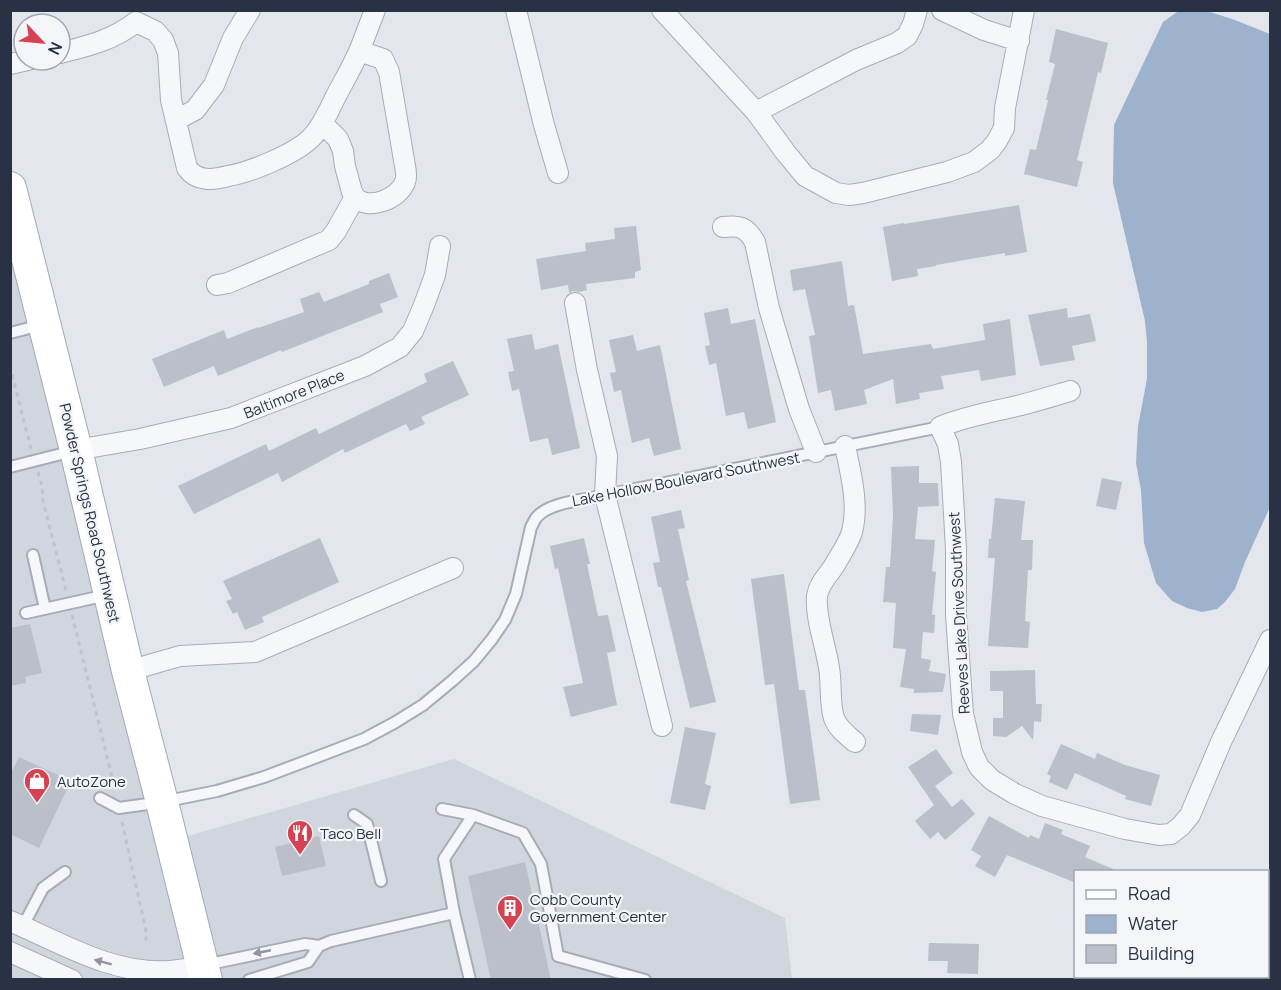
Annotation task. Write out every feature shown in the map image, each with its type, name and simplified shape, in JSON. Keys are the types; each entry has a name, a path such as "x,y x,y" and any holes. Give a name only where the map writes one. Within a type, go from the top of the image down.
{"main road":[{"name":"Powder Springs Road Southwest","path":"10,188 204,973"}],"street":[{"path":"176,120 195,110 214,85 233,38 250,10"},
{"path":"72,50 124,32 144,16 163,40 168,53 171,100 187,168 198,178 218,179 235,175 281,157 312,137 322,123 359,51 375,10"},
{"path":"516,10 558,172"},
{"path":"662,10 756,112 805,176 836,193 849,195 947,172 974,162 990,150 1004,128 1005,108 1024,10"},
{"path":"756,112 856,60 897,43 908,36 917,10"},
{"path":"942,10 984,30 1019,41"},
{"path":"322,123 338,139 352,192 359,201 376,203 396,193 405,184 405,166 389,72 383,59 359,51"},
{"path":"217,285 228,283 328,240 336,231 355,197"},
{"path":"723,227 738,225 750,233 755,242 769,308 799,409 816,452"},
{"name":"Baltimore Place","path":"76,450 140,439 231,418 365,366 400,348 414,331 424,306 435,275 440,246"},
{"path":"575,303 587,370 607,456 605,495 662,726"},
{"path":"940,427 1070,392"},
{"name":"Reeves Lake Drive Southwest","path":"940,427 948,444 951,462 956,549 956,615 963,714 972,752 979,767 992,780 1015,794 1042,806 1125,829 1159,835 1171,834 1190,815 1221,742 1270,640"},
{"path":"845,446 854,494 852,534 832,569 821,583 817,594 817,611 830,669 834,719 841,730 855,742"},
{"path":"128,671 180,656 255,652 453,568"},
{"path":"17,923 94,959 133,969 204,973"},
{"path":"10,952 45,974 72,980"}],"lane":[{"path":"10,333 44,324"},
{"name":"Lake Hollow Boulevard Southwest","path":"119,808 217,791 264,777 364,739 423,705 474,661 505,620 516,594 531,527 536,518 554,506 940,427"},
{"path":"10,467 76,450"},
{"path":"33,555 45,609"},
{"path":"26,613 110,594"},
{"path":"100,798 119,808"},
{"path":"442,809 473,815 523,833 541,864 558,956 645,980"},
{"path":"354,815 367,824 381,882"},
{"path":"470,980 444,859 473,815"},
{"path":"17,923 43,888 65,872"},
{"path":"204,973 305,944 319,946 331,941 454,913"},
{"path":"249,980 308,962 319,946"}],"path":[{"path":"10,366 42,486 43,501 119,808 147,931 146,945"}],"shaded area":[{"path":"10,243 157,845 454,759 785,918 792,979 11,979"}],"water":[{"path":"1180,10 1207,11 1270,34 1270,507 1235,589 1217,609 1202,612 1172,601 1156,583 1144,543 1141,490 1136,463 1138,426 1147,379 1147,342 1145,321 1113,183 1114,125 1163,22"}],"building":[{"path":"1056,29 1108,43 1101,73 1098,72 1077,160 1083,162 1077,187 1024,174 1030,149 1036,150 1048,100 1046,100 1055,64 1049,62"},
{"path":"1019,205 1027,252 1005,256 1005,253 917,269 918,276 892,281 883,227"},
{"path":"636,226 641,270 635,272 635,278 586,284 587,290 579,292 569,293 568,285 541,290 536,259 586,251 585,243 615,239 614,228"},
{"path":"842,261 848,306 854,305 863,354 931,344 933,349 985,340 983,324 1010,319 1016,375 981,381 979,370 941,376 944,389 919,393 920,399 896,404 893,379 864,390 867,404 835,411 831,390 818,393 809,336 815,335 805,289 793,291 790,270"},
{"path":"389,273 398,297 380,304 383,312 218,376 214,366 164,387 152,359 224,330 227,339 304,312 300,299 319,292 324,302 369,284 369,281"},
{"path":"728,308 731,324 755,319 776,422 748,429 744,412 726,416 716,363 709,365 705,346 710,345 704,313"},
{"path":"1067,308 1068,318 1090,314 1096,341 1072,346 1075,360 1040,366 1028,315"},
{"path":"532,334 535,350 558,344 580,448 552,455 548,438 530,442 519,389 512,391 508,372 514,371 507,339"},
{"path":"633,335 637,351 660,345 681,449 654,456 649,438 632,443 621,390 614,392 610,373 616,372 609,340"},
{"path":"453,361 469,395 421,417 425,424 410,431 406,424 345,453 343,449 282,482 278,473 194,514 178,486 266,444 269,451 316,428 319,434 427,382 424,374"},
{"path":"919,466 919,483 938,483 939,506 918,507 915,539 935,540 932,571 936,572 932,615 935,615 934,633 923,632 921,658 931,660 929,671 946,674 943,692 914,693 914,689 900,687 906,649 893,648 896,603 883,602 886,567 890,567 893,516 891,467"},
{"path":"1102,478 1122,482 1116,510 1096,506"},
{"path":"995,498 1025,501 1021,540 1033,540 1032,570 1028,570 1025,621 1030,622 1028,648 988,646 995,558 988,558"},
{"path":"681,510 685,528 678,529 689,580 686,581 716,702 690,708 661,587 658,587 653,563 660,562 651,517"},
{"path":"320,538 339,582 262,617 264,622 245,630 237,612 233,614 226,601 232,599 223,581"},
{"path":"584,538 598,616 608,615 616,651 607,653 617,705 571,717 563,687 583,683 558,568 555,569 550,546"},
{"path":"784,574 799,690 805,690 820,800 790,804 774,684 765,685 751,579"},
{"path":"30,624 42,673 25,677 26,683 10,686 10,628"},
{"path":"1035,670 1036,704 1042,704 1041,722 1034,721 1033,740 1022,726 1006,737 993,736 993,718 1003,718 1003,691 990,691 990,671"},
{"path":"912,714 941,715 938,735 910,731"},
{"path":"685,727 716,733 705,784 711,786 705,810 670,803"},
{"path":"1061,744 1095,759 1097,753 1125,765 1160,775 1151,806 1125,799 1126,796 1075,773 1067,790 1049,782 1051,776 1047,774"},
{"path":"936,749 953,773 935,786 952,807 962,799 975,814 945,840 938,832 930,839 915,821 934,805 908,767"},
{"path":"19,757 71,781 39,848 10,834 10,775"},
{"path":"989,816 1029,838 1030,835 1039,839 1045,823 1063,830 1061,834 1090,846 1085,857 1115,870 1074,870 1074,882 1007,855 995,877 975,866 981,856 971,850"},
{"name":"Taco Bell","path":"319,836 326,866 282,876 275,847"},
{"name":"Cobb County Government Center","path":"525,862 551,980 491,980 468,876"},
{"path":"929,943 979,944 978,974 947,973 948,961 928,961"}],"place":[{"name":"AutoZone","path":"37,804"},
{"name":"Taco Bell","path":"300,856"},
{"name":"Cobb County Government Center","path":"510,931"}]}
